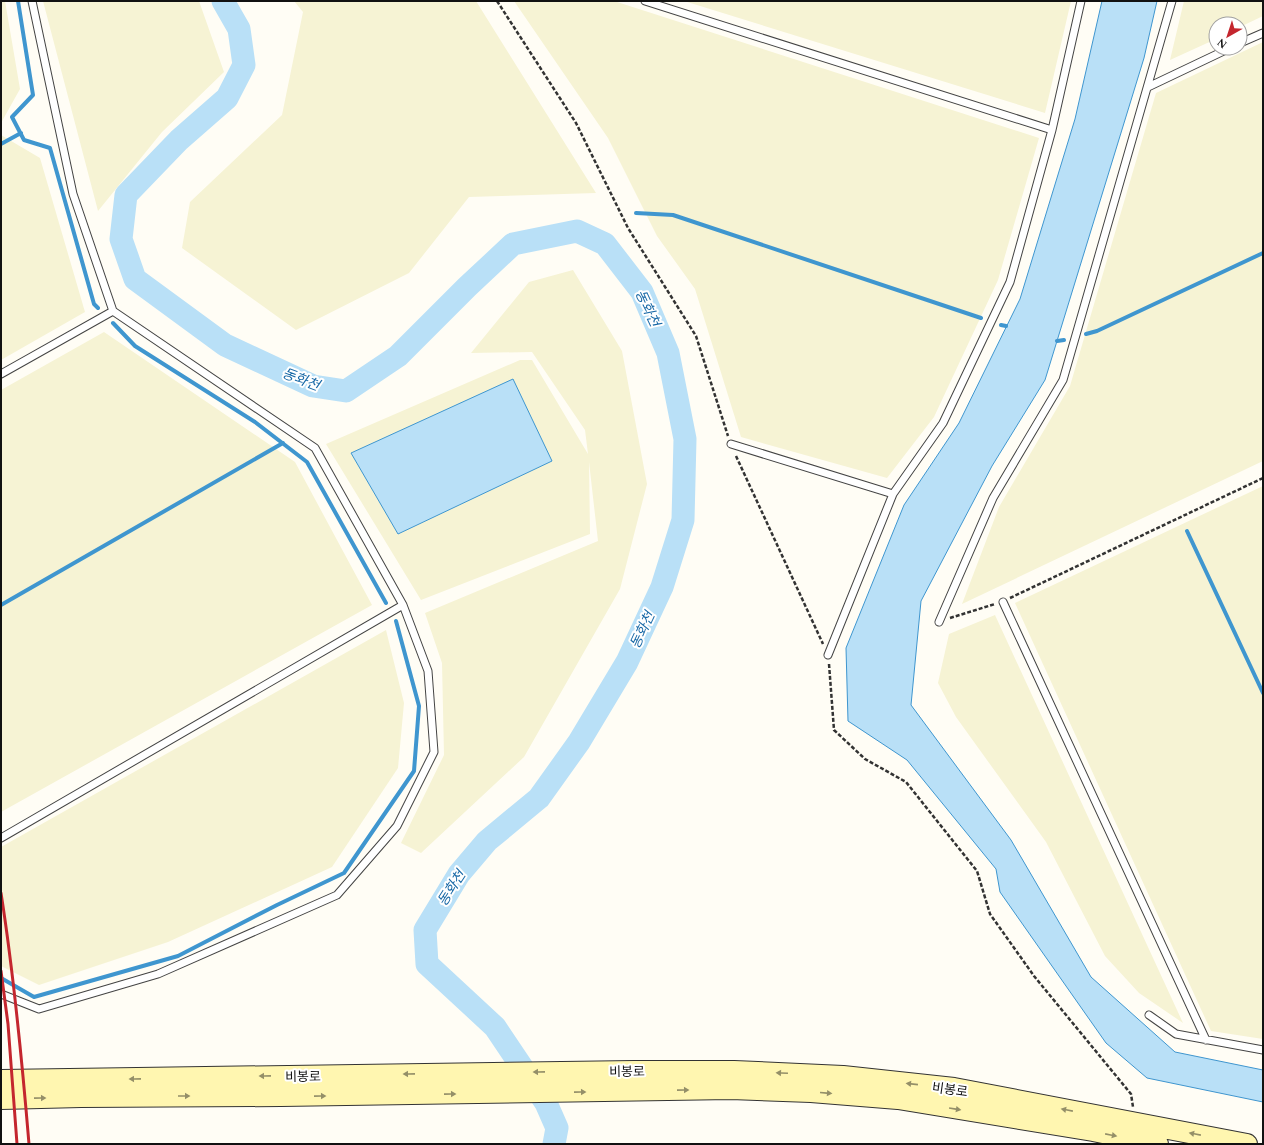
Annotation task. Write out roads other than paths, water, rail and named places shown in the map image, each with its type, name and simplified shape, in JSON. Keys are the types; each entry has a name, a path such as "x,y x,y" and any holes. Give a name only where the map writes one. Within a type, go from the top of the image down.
{"street":[{"name":"비봉로","path":"1,1080 634,1071 734,1071 843,1076 954,1088 1247,1144"},
{"name":"비봉로","path":"1,1099 745,1090 811,1092 898,1099 1093,1131 1158,1144"}],"lane":[{"path":"1,994 38,1009 158,974 337,895 397,826 434,752 428,671 403,605 315,448 113,311 73,194 32,1"},
{"path":"645,1 1052,130"},
{"path":"828,655 893,494 944,423 1010,282 1052,130 1081,1"},
{"path":"938,622 993,498 1063,380 1172,1"},
{"path":"1248,40 1263,33"},
{"path":"1148,87 1213,56"},
{"path":"1,374 113,311"},
{"path":"731,444 893,494"},
{"path":"1003,602 1206,1040"},
{"path":"1,838 403,605"},
{"path":"1149,1015 1176,1034 1263,1050"}],"water":[{"path":"1102,1 1157,1 1144,58 1045,380 992,466 921,601 911,705 1011,840 1091,977 1175,1052 1263,1070 1263,1102 1147,1078 1106,1043 1000,892 996,869 907,760 848,721 846,648 904,505 959,423 1020,299 1075,119"},
{"path":"513,379 552,461 398,534 351,453"}],"waterway":[{"path":"18,1 33,95 12,117 24,140 50,148 94,304 98,308"},
{"name":"동화천","path":"223,1 239,29 244,65 227,98 179,140 126,195 121,239 135,279 225,345 313,386 346,391 398,356 467,287 513,244 577,231 605,244 642,292 668,353 685,439 683,520 662,587 627,662 579,742 539,798 487,841 459,874 425,930 427,964 495,1027 546,1103 557,1128 554,1144"},
{"path":"1,144 21,133"},
{"path":"636,213 673,215 981,318"},
{"path":"1086,334 1097,331 1263,253"},
{"path":"113,323 135,346 255,422 307,462 386,603"},
{"path":"1001,325 1006,326"},
{"path":"1057,341 1064,340"},
{"path":"1,605 283,443"},
{"path":"1187,531 1263,693"},
{"path":"1,978 34,997 178,956 277,905 344,873 414,771 419,706 396,621"}],"railway":[{"path":"1,893 10,955 24,1081 29,1144"},
{"path":"1,971 8,1024 17,1144"}]}
